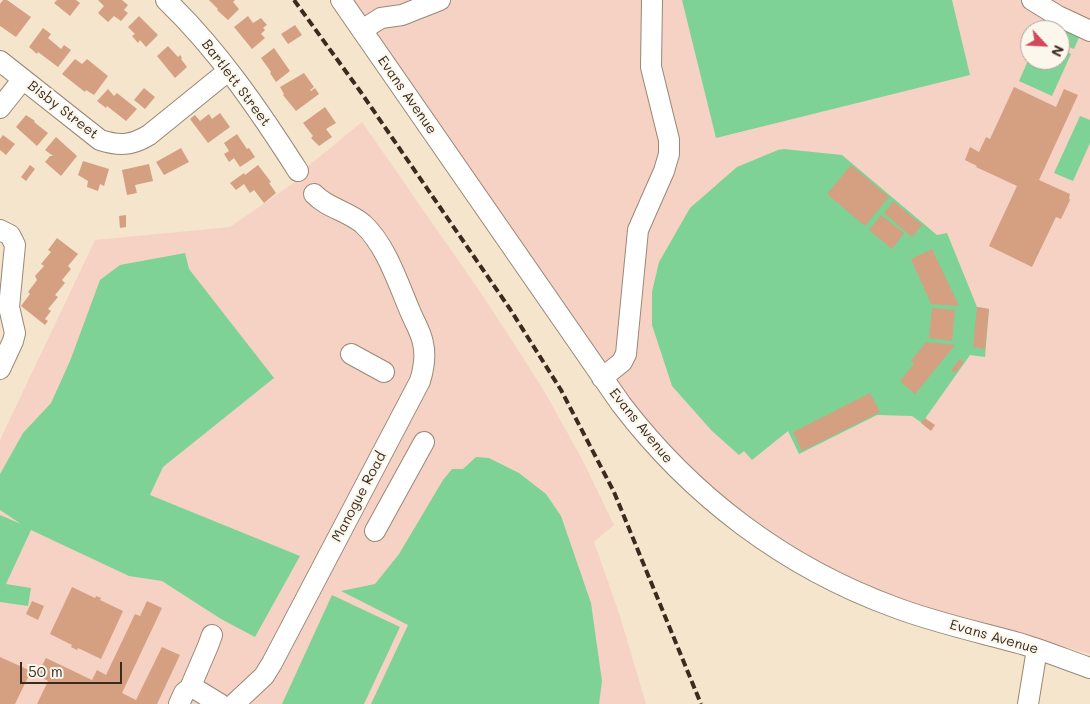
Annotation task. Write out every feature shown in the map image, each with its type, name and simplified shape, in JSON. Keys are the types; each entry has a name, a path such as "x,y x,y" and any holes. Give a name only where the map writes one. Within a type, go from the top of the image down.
{"street":[{"name":"Bartlett Street","path":"166,0 199,35 228,71 272,130 298,171"},
{"name":"Evans Avenue","path":"341,0 602,378 646,436 689,482 742,526 783,554 828,579 895,608 1038,650 1090,668"},
{"path":"362,30 381,18 402,15 440,0"},
{"path":"602,378 622,362 626,354 638,230 664,171 669,154 669,140 652,67 652,0"},
{"path":"1035,1 1058,16 1090,31"},
{"name":"Bisby Street","path":"0,61 100,140 114,144 128,144 149,135 228,71"},
{"path":"0,108 23,79"},
{"name":"Manogue Road","path":"234,704 264,676 272,662 420,381 424,356 423,341 394,274 372,233 356,219 332,207 314,194"},
{"path":"0,230 10,235 15,245 8,308 14,333 13,342 0,369"},
{"path":"351,354 384,372"},
{"path":"375,531 424,442"},
{"path":"185,696 212,635"},
{"path":"1028,704 1038,650"},
{"path":"185,696 197,690 220,704"}],"shaded area":[{"path":"352,0 1090,0 1090,654 916,605 842,576 755,525 687,467 621,390"},
{"path":"362,122 485,299 543,389 582,459 614,525 594,542 619,613 646,704 0,704 0,440 95,240 230,227 295,182 308,166"}],"green space":[{"path":"682,0 952,0 970,75 716,138"},
{"path":"1070,31 1080,35 1074,49 1070,47"},
{"path":"1024,70 1064,70 1052,96 1019,81"},
{"path":"1080,116 1090,120 1090,143 1073,181 1054,173"},
{"path":"784,149 842,155 937,235 947,233 977,307 989,309 985,357 970,355 922,423 912,416 877,415 799,454 788,431 752,460 744,451 739,455 712,431 672,386 652,325 652,292 659,262 690,208 737,167"},
{"path":"185,253 189,269 274,378 163,467 150,495 300,556 255,637 221,619 162,581 129,576 31,530 6,584 31,588 28,606 0,602 0,515 21,524 0,510 0,474 23,433 51,403 70,361 100,280 120,265"},
{"path":"476,457 489,458 519,473 546,494 561,516 591,603 602,681 599,704 371,704 408,625 341,591 375,584 399,554 443,480 452,469 463,469"},
{"path":"332,595 400,627 364,704 282,704"}],"building":[{"path":"3,0 7,0 31,17 16,37 0,26 0,4"},
{"path":"57,0 76,0 80,3 70,16 54,3"},
{"path":"98,0 122,0 128,5 124,10 128,13 121,21 114,16 108,22 98,13 104,6"},
{"path":"209,0 235,0 233,2 239,9 228,20"},
{"path":"139,16 158,35 146,47 140,40 138,43 132,36 135,34 128,27"},
{"path":"248,16 253,23 261,18 267,25 263,28 265,30 261,34 265,38 252,49 234,27"},
{"path":"295,25 302,35 288,44 281,34"},
{"path":"43,28 51,34 48,38 61,49 64,45 71,50 58,67 29,47"},
{"path":"168,46 178,57 180,55 187,67 175,78 157,56"},
{"path":"274,48 290,71 276,82 261,58"},
{"path":"75,59 82,64 87,59 108,76 94,95 86,90 85,92 62,74"},
{"path":"304,73 314,87 310,90 315,88 319,94 296,111 283,95 280,87"},
{"path":"1014,87 1056,107 1064,89 1078,95 1039,180 1070,194 1070,200 1061,219 1056,217 1032,267 989,246 1017,186 965,160 970,147 979,152 986,137 990,139"},
{"path":"144,88 155,97 145,109 134,100"},
{"path":"108,89 114,96 117,93 137,109 126,121 107,106 106,108 97,101"},
{"path":"325,107 336,123 326,129 332,137 319,146 311,138 313,136 303,123"},
{"path":"220,113 230,127 208,143 190,119 195,115 200,121 209,114 212,119"},
{"path":"26,115 48,133 37,146 16,127"},
{"path":"237,134 255,157 240,167 234,158 229,162 224,154 229,151 224,143"},
{"path":"3,135 15,144 6,155 0,150 0,139"},
{"path":"56,137 77,156 61,176 45,162 50,156 53,156 45,150"},
{"path":"181,148 189,162 164,175 156,162"},
{"path":"83,161 109,169 104,186 100,184 98,191 87,187 88,181 78,175"},
{"path":"149,164 153,181 135,185 137,193 127,195 122,170"},
{"path":"30,165 35,169 26,181 21,177"},
{"path":"258,165 271,182 269,183 276,193 264,203 254,190 250,193 244,184 236,190 230,183"},
{"path":"851,165 889,197 865,226 827,194"},
{"path":"893,201 922,225 912,237 884,213"},
{"path":"126,215 126,227 120,228 119,216"},
{"path":"881,215 904,233 892,249 869,230"},
{"path":"57,238 78,254 68,266 71,269 62,280 65,283 55,295 58,297 48,309 51,311 45,319 48,321 45,325 21,306 37,280 35,276 44,266 41,264 51,252 48,250"},
{"path":"932,249 959,306 931,304 911,259"},
{"path":"977,307 989,309 985,349 973,347"},
{"path":"932,308 955,310 952,341 929,338"},
{"path":"926,342 955,345 915,394 900,381 914,364 911,361"},
{"path":"960,359 964,362 955,373 951,370"},
{"path":"870,393 880,412 802,451 793,432"},
{"path":"925,418 935,425 931,431 921,423"},
{"path":"72,587 95,598 96,596 101,598 100,600 123,611 101,659 78,648 77,650 71,647 72,645 50,634"},
{"path":"32,601 44,606 38,620 26,614"},
{"path":"147,601 162,608 122,693 136,700 162,647 180,655 157,704 37,704 48,681 37,675 46,658 92,680 97,670 106,675 135,614 140,616"},
{"path":"0,657 31,671 15,704 0,704"}],"railway":[{"path":"294,0 360,91 510,309 561,390 614,492 701,704"}]}
